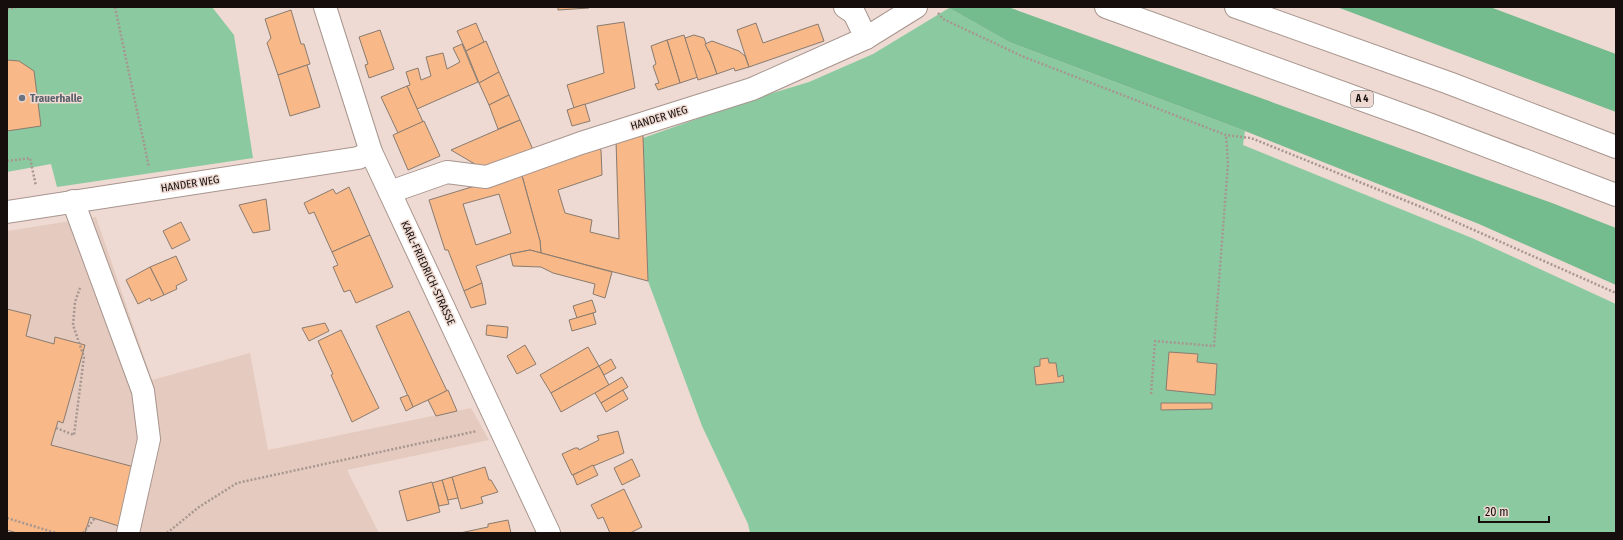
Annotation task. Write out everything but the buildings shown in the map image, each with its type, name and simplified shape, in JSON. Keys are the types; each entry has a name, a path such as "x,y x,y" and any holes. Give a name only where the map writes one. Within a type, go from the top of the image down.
{"main road":[{"name":"KARL-FRIEDRICH-STRASSE","path":"325,7 371,152 499,423 549,533"},
{"path":"845,7 854,13 866,38"},
{"name":"A 4","path":"1106,7 1434,125 1616,195"},
{"path":"1236,7 1456,86 1616,147"},
{"name":"HANDER WEG","path":"390,192 448,172 486,177 581,143 752,89 866,38 926,9"},
{"name":"HANDER WEG","path":"7,212 358,158 371,152"},
{"path":"73,201 143,391 149,439 128,533"}],"path":[{"path":"7,9 17,7"},
{"path":"115,7 154,190"},
{"path":"926,9 943,19 1024,57 1226,135 1251,138 1431,211 1616,293"},
{"path":"1151,394 1155,341 1214,346 1228,163 1226,135"},
{"path":"7,161 30,158 40,206"},
{"path":"56,428 74,435 84,357 73,325 75,302 92,254"},
{"path":"167,533 199,507 237,483 483,430 499,423"},
{"path":"7,518 56,533"},
{"path":"83,533 95,518"}],"shaded area":[{"path":"96,217 152,380 250,353 268,450 471,408 489,440 347,470 379,533 7,533 7,231"}],"green space":[{"path":"7,7 212,7 234,35 253,158 57,187 51,164 7,172"},
{"path":"1008,7 1552,203 1616,228 1616,285 1479,224 1245,131 1009,42 949,8"},
{"path":"1337,7 1490,7 1616,54 1616,112"},
{"path":"949,8 1009,42 1245,131 1243,145 1472,238 1616,304 1616,533 750,533 748,524 702,426 648,281 643,138 753,99 809,82 873,54"}],"place":[{"name":"Trauerhalle","path":"22,98"}]}
